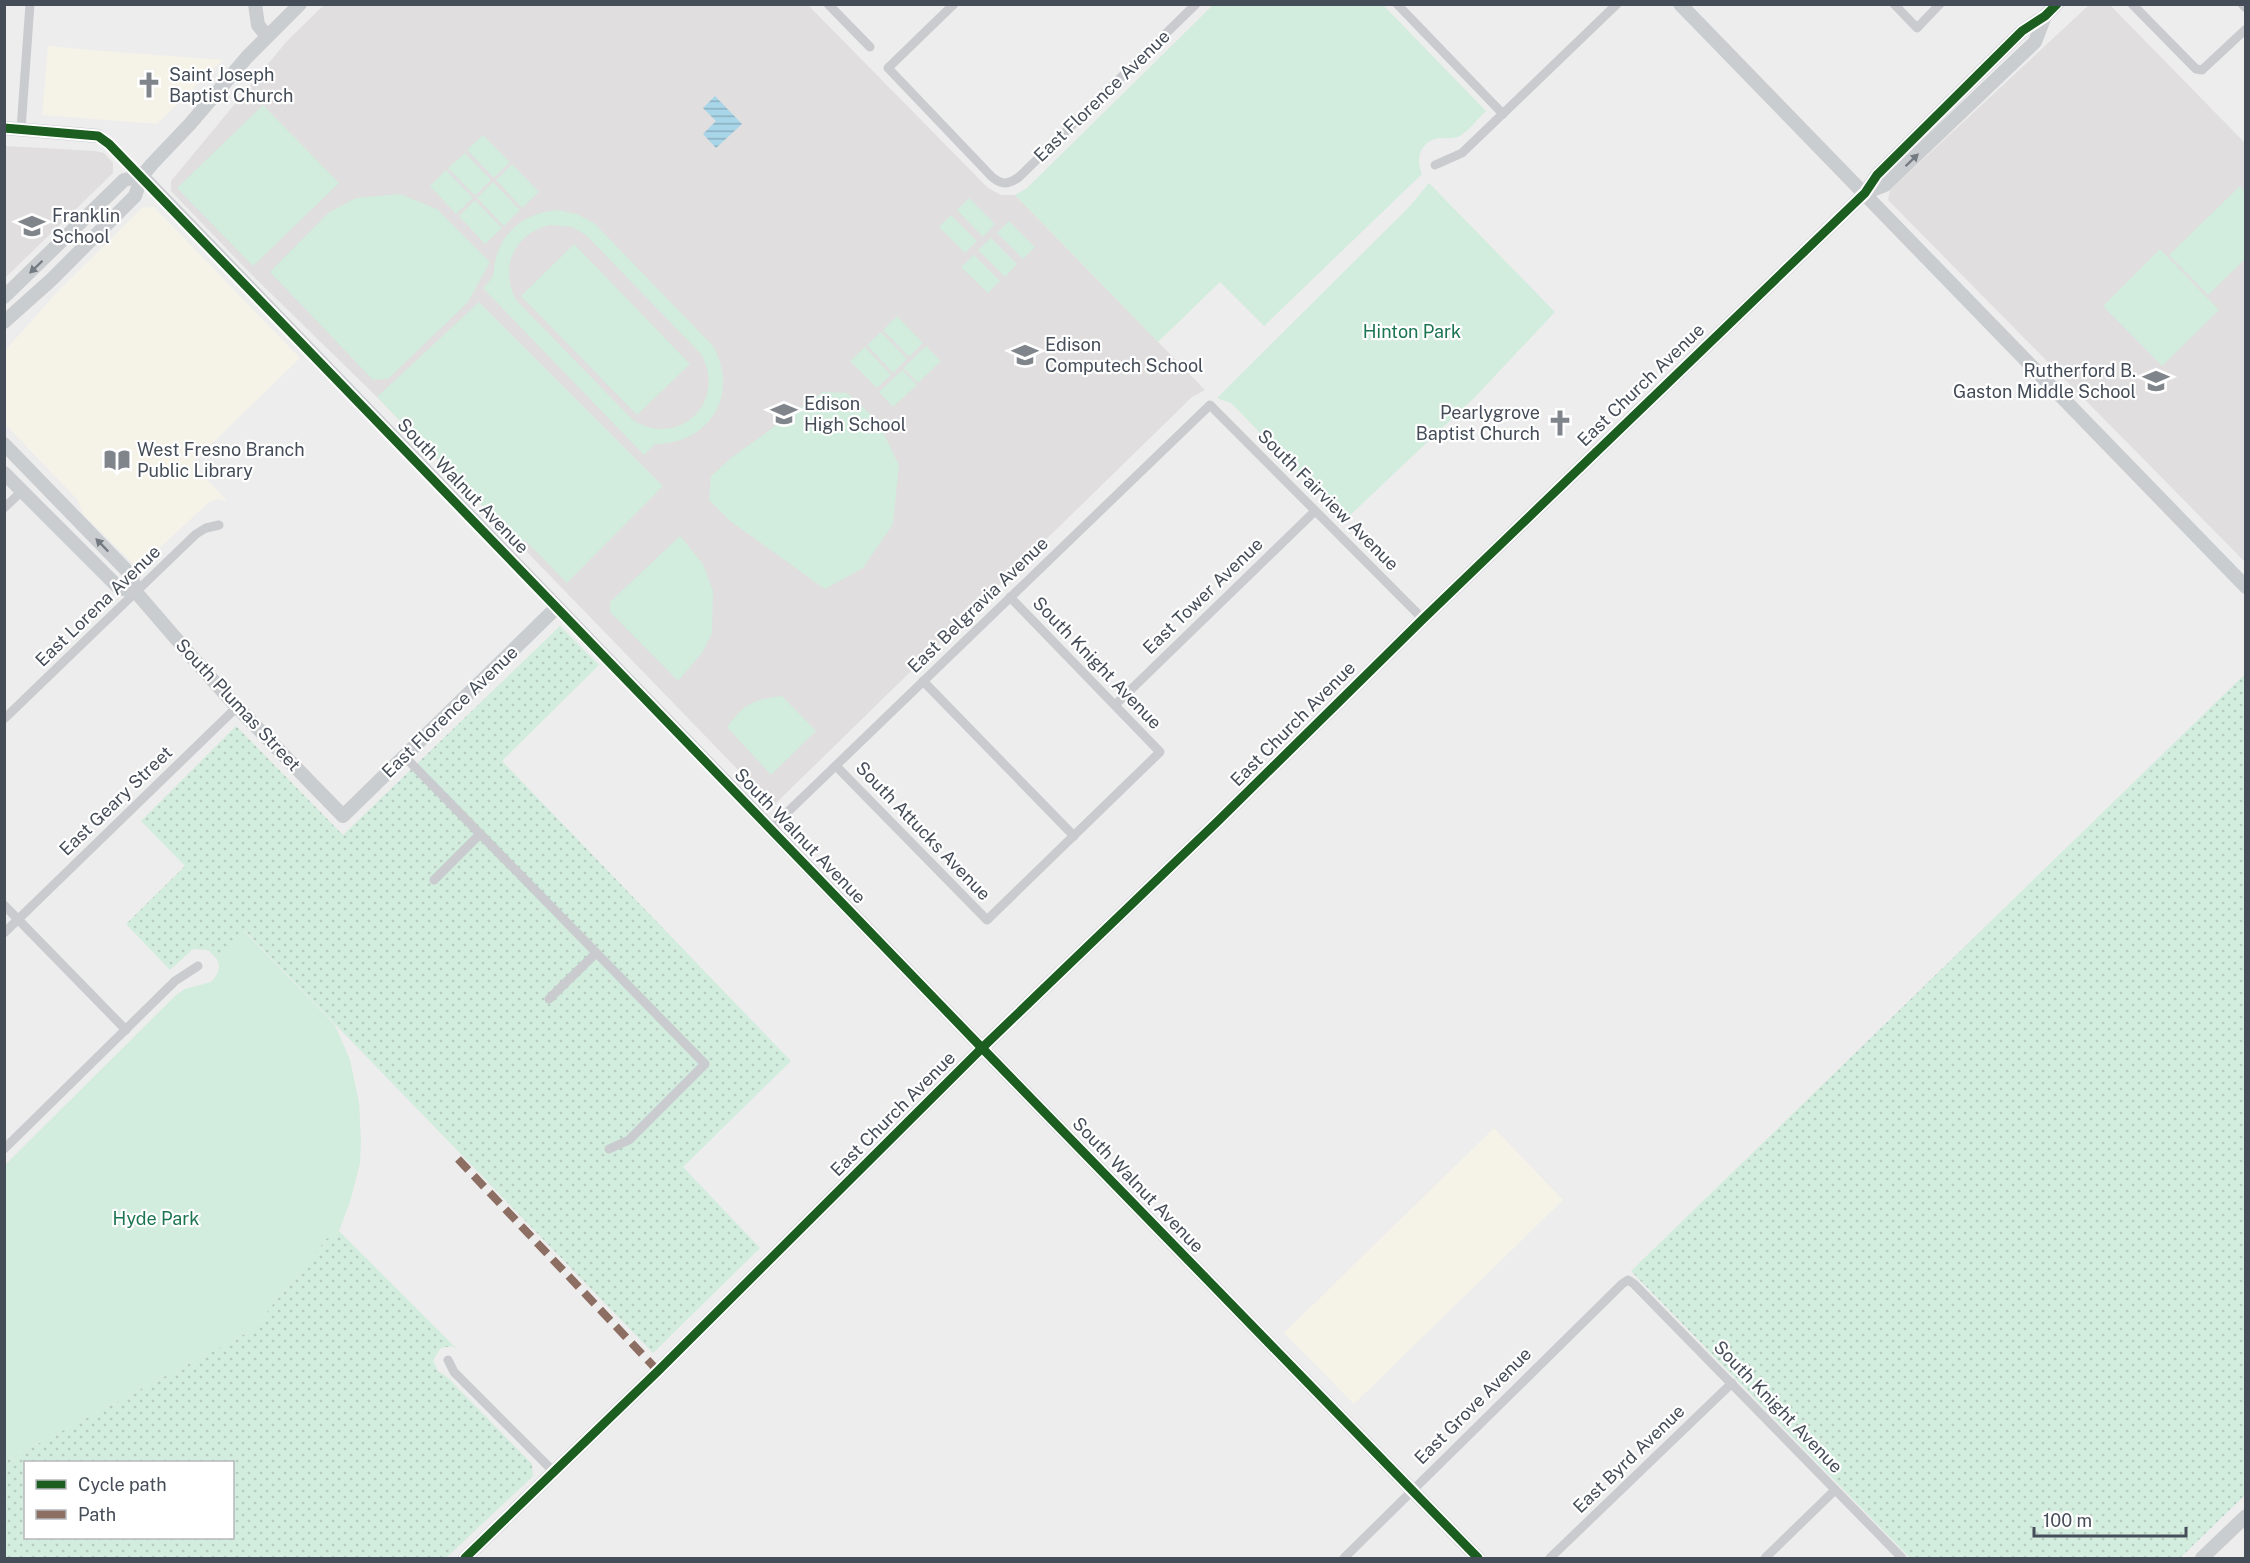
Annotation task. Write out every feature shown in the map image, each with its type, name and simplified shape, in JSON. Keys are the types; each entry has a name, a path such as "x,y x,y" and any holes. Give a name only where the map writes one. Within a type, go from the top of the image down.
{"street":[{"path":"21,129 30,4"},
{"path":"255,4 258,25 267,36"},
{"path":"4,322 51,280 135,196 142,177 224,82 300,4"},
{"path":"828,4 870,47"},
{"name":"East Florence Avenue","path":"954,4 888,68 992,177 999,183 1006,184 1019,177 1196,4"},
{"path":"1396,4 1503,114"},
{"path":"1435,165 1462,153 1617,4"},
{"path":"1680,4 2246,587"},
{"path":"1894,4 1917,28 1940,4"},
{"name":"East Church Avenue","path":"465,1558 666,1363 982,1048 1217,822 1422,619 1865,193 1877,175 2022,31 2045,16 2057,4"},
{"path":"2132,4 2196,69 2202,70 2244,34"},
{"path":"2242,4 2246,8"},
{"path":"4,128 98,136"},
{"name":"South Walnut Avenue","path":"98,136 142,177 556,608 1478,1558"},
{"path":"4,297 124,180 142,177"},
{"name":"South Fairview Avenue","path":"1210,405 1422,619"},
{"name":"East Belgravia Avenue","path":"770,829 1210,405"},
{"name":"South Plumas Street","path":"4,444 132,576 135,591 237,707 343,816"},
{"name":"South Plumas Street","path":"4,473 119,588 135,591"},
{"path":"4,508 22,491"},
{"name":"East Tower Avenue","path":"1115,705 1315,511"},
{"name":"East Lorena Avenue","path":"4,719 196,534 206,528 219,525"},
{"name":"South Knight Avenue","path":"1010,597 1160,752 1074,836"},
{"name":"East Florence Avenue","path":"343,816 556,608"},
{"path":"923,681 1074,836"},
{"name":"East Geary Street","path":"4,933 237,707"},
{"path":"405,756 479,835 705,1064 629,1140 609,1149"},
{"name":"South Attucks Avenue","path":"836,766 987,920 1074,836"},
{"path":"434,880 479,835"},
{"path":"4,904 126,1030"},
{"path":"549,999 596,953"},
{"path":"4,1149 175,981 198,966"},
{"name":"South Knight Avenue","path":"1628,1280 1902,1558"},
{"name":"East Grove Avenue","path":"1344,1558 1628,1280"},
{"path":"448,1360 454,1372 554,1472"},
{"name":"East Byrd Avenue","path":"1550,1558 1732,1383"},
{"path":"1765,1558 1835,1490"},
{"path":"2202,1558 2246,1516"}],"shaded area":[{"name":"Edison High School","path":"324,5 808,5 988,188 1001,195 1015,195 1205,390 1192,397 773,806 377,397 249,272 171,191 171,181 287,41"},
{"name":"Rutherford B. Gaston Middle School","path":"2089,5 2110,5 2245,143 2245,562 1888,200 1890,190"},
{"path":"48,46 223,60 157,124 42,115"},
{"name":"Franklin School","path":"5,146 104,153 113,163 113,173 5,278"},
{"path":"154,207 300,358 192,463 227,501 218,499 209,502 138,568 84,515 77,499 5,424 4,352 57,292 142,208"},
{"path":"1494,1128 1563,1200 1354,1404 1284,1333"}],"green space":[{"path":"1214,4 1383,5 1486,111 1462,135 1439,138 1427,143 1419,157 1422,174 1264,326 1220,282 1158,342 1015,195 1027,188"},
{"path":"263,105 339,183 253,266 177,188"},
{"path":"483,135 510,162 494,178 467,150"},
{"path":"465,153 491,180 475,196 448,168"},
{"path":"512,164 539,192 522,208 496,180"},
{"path":"446,170 473,198 456,214 430,186"},
{"path":"493,182 520,210 504,226 477,198"},
{"name":"Hinton Park","path":"1429,183 1555,312 1475,397 1345,520 1231,403 1217,398 1409,207"},
{"path":"2240,186 2245,192 2245,259 2208,295 2169,255"},
{"path":"400,194 437,209 490,262 468,302 388,379 373,380 270,272 328,213 356,198"},
{"path":"969,198 995,224 983,237 957,210"},
{"path":"475,200 502,228 485,244 459,216"},
{"path":"558,210 577,214 594,223 713,346 721,364 723,382 721,398 715,413 705,426 674,442 655,444 644,455 483,288 493,275 497,255 506,236 520,223 548,211","holes":["550,225 572,227 586,235 701,354 708,372 708,389 703,404 694,416 682,425 667,429 650,427 633,420 517,301 511,289 509,277 513,254 519,244 537,229"]},
{"path":"951,215 977,241 965,253 939,227"},
{"path":"1009,221 1035,247 1023,259 997,233"},
{"path":"991,238 1017,264 1005,277 978,250"},
{"path":"574,244 690,364 637,415 521,296"},
{"path":"2160,249 2219,310 2162,366 2103,306"},
{"path":"974,255 1000,281 988,293 961,267"},
{"path":"479,302 663,486 567,583 525,540 520,545 377,397"},
{"path":"897,316 923,343 909,357 883,330"},
{"path":"881,332 907,359 893,373 867,345"},
{"path":"926,346 941,361 918,383 903,368"},
{"path":"865,347 891,375 877,388 850,361"},
{"path":"902,370 917,385 893,407 879,392"},
{"path":"823,392 847,393 877,420 899,465 893,524 863,568 825,589 730,521 709,500 711,476 732,457"},
{"path":"680,536 703,564 713,591 712,633 702,653 678,681 610,612 610,602"},
{"path":"560,626 599,665 502,761 791,1061 683,1167 760,1248 653,1353 245,931 216,958 208,950 193,949 170,970 126,924 185,866 141,821 236,726 343,835"},
{"path":"2245,674 2245,1495 2180,1558 1910,1558 1631,1271"},
{"path":"782,696 816,731 771,775 727,727 750,704"},
{"name":"Hyde Park","path":"244,931 335,1025 350,1060 359,1102 360,1163 350,1202 339,1231 326,1239 252,1330 5,1461 5,1165 176,995 185,989 211,982 218,971 219,965 216,958"},
{"path":"339,1231 458,1350 452,1346 441,1348 433,1360 438,1371 447,1377 532,1464 533,1476 446,1558 5,1558 5,1461 252,1330 326,1239"}],"water":[{"path":"715,96 742,124 716,148 703,134 716,121 703,108"}],"marked path":[{"path":"458,1159 658,1371"}],"cycle path":[{"path":"465,1558 658,1371 982,1048 1865,193 1877,175 2022,31 2045,16 2057,4"},
{"path":"4,128 98,136 109,144 1478,1558"}],"place":[{"name":"Saint Joseph Baptist Church","path":"149,85"},
{"name":"Franklin School","path":"32,226"},
{"name":"Edison Computech School","path":"1025,355"},
{"name":"Rutherford B. Gaston Middle School","path":"2156,381"},
{"name":"Edison High School","path":"784,414"},
{"name":"Pearlygrove Baptist Church","path":"1560,423"},
{"name":"West Fresno Branch Public Library","path":"117,460"}]}
